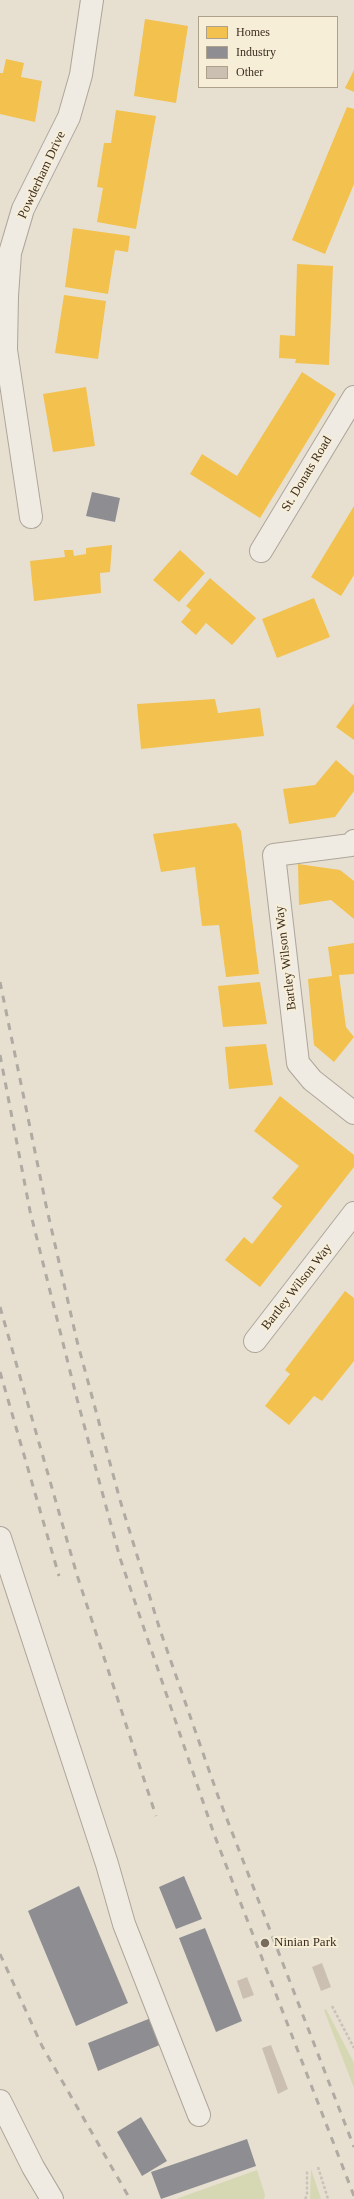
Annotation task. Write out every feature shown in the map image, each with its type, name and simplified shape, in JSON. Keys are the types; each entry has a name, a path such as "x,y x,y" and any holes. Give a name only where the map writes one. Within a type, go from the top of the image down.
{"street":[{"name":"Powderham Drive","path":"31,517 6,350 7,296 10,253 23,209 70,116 81,74 92,0"},
{"name":"St. Donats Road","path":"261,551 354,397"},
{"name":"Bartley Wilson Way","path":"353,844 274,855 298,1063 312,1080 354,1113"},
{"name":"Bartley Wilson Way","path":"255,1341 354,1213"},
{"path":"0,1538 107,1864 124,1924 199,2115"},
{"path":"0,2101 33,2167 52,2199"}],"path":[{"path":"332,2006 354,2048"},
{"path":"318,2167 328,2199"},
{"path":"305,2199 307,2196 307,2170"}],"green space":[{"path":"326,2009 354,2063 354,2088 324,2010"},
{"path":"311,2169 321,2199 310,2199"},
{"path":"257,2170 265,2195 264,2199 176,2199"}],"building: Homes":[{"path":"145,19 188,26 176,103 134,96"},
{"path":"6,59 24,63 21,77 42,81 35,122 0,114 0,73 3,73"},
{"path":"354,70 354,92 345,88"},
{"path":"347,107 354,109 354,184 325,254 292,240"},
{"path":"116,110 156,116 136,229 97,222 103,188 97,187 104,143 111,143"},
{"path":"73,228 130,236 128,252 115,250 108,294 65,287"},
{"path":"297,264 333,266 329,365 295,363 296,359 279,358 280,335 295,336"},
{"path":"64,295 106,301 98,359 55,353"},
{"path":"302,372 336,394 260,518 190,474 202,454 237,476"},
{"path":"86,387 95,446 53,452 43,394"},
{"path":"354,506 354,575 341,596 311,577"},
{"path":"112,545 110,572 100,573 101,593 34,601 30,561 65,557 64,550 73,550 74,556 86,554 86,548"},
{"path":"180,550 205,573 179,602 153,580"},
{"path":"210,578 256,618 232,645 206,623 196,635 181,622 191,610 186,606"},
{"path":"314,598 330,637 277,658 262,619"},
{"path":"215,699 218,713 260,708 264,736 141,749 137,704"},
{"path":"354,703 354,740 336,727"},
{"path":"336,760 354,776 354,791 335,817 289,824 283,789 315,785"},
{"path":"236,823 241,831 259,974 226,977 219,925 202,926 195,867 161,872 153,834"},
{"path":"298,864 340,870 354,881 354,919 331,900 299,905"},
{"path":"354,943 354,974 339,975 346,1027 354,1037 334,1062 314,1045 308,979 332,976 328,947"},
{"path":"260,982 267,1024 223,1027 218,986"},
{"path":"266,1044 273,1085 229,1089 225,1047"},
{"path":"280,1096 354,1155 354,1167 260,1287 225,1260 244,1237 252,1244 282,1206 272,1198 299,1166 254,1131"},
{"path":"345,1291 354,1298 354,1361 322,1401 314,1396 289,1425 265,1406 290,1374 285,1370"}],"building: Industry":[{"path":"92,492 120,498 115,522 86,516"},
{"path":"184,1876 202,1919 176,1929 159,1887"},
{"path":"79,1886 128,2003 76,2026 28,1911"},
{"path":"205,1928 242,2021 216,2032 179,1938"},
{"path":"151,2018 162,2044 98,2071 88,2043"},
{"path":"141,2117 167,2161 142,2176 117,2132"},
{"path":"247,2139 256,2166 161,2199 151,2172"}],"building: Other":[{"path":"322,1963 331,1987 321,1991 312,1967"},
{"path":"247,1977 254,1995 243,1999 237,1981"},
{"path":"271,2045 288,2089 278,2094 262,2048"}],"railway":[{"path":"0,982 46,1205 77,1341 120,1500 160,1630 218,1796 354,2147"},
{"path":"0,1055 30,1211 77,1399 120,1558 214,1834 354,2196"},
{"path":"0,1307 77,1575 156,1816"},
{"path":"0,1372 59,1576"},
{"path":"0,1954 42,2046 130,2199"}],"place":[{"name":"Ninian Park","path":"265,1943"}]}
